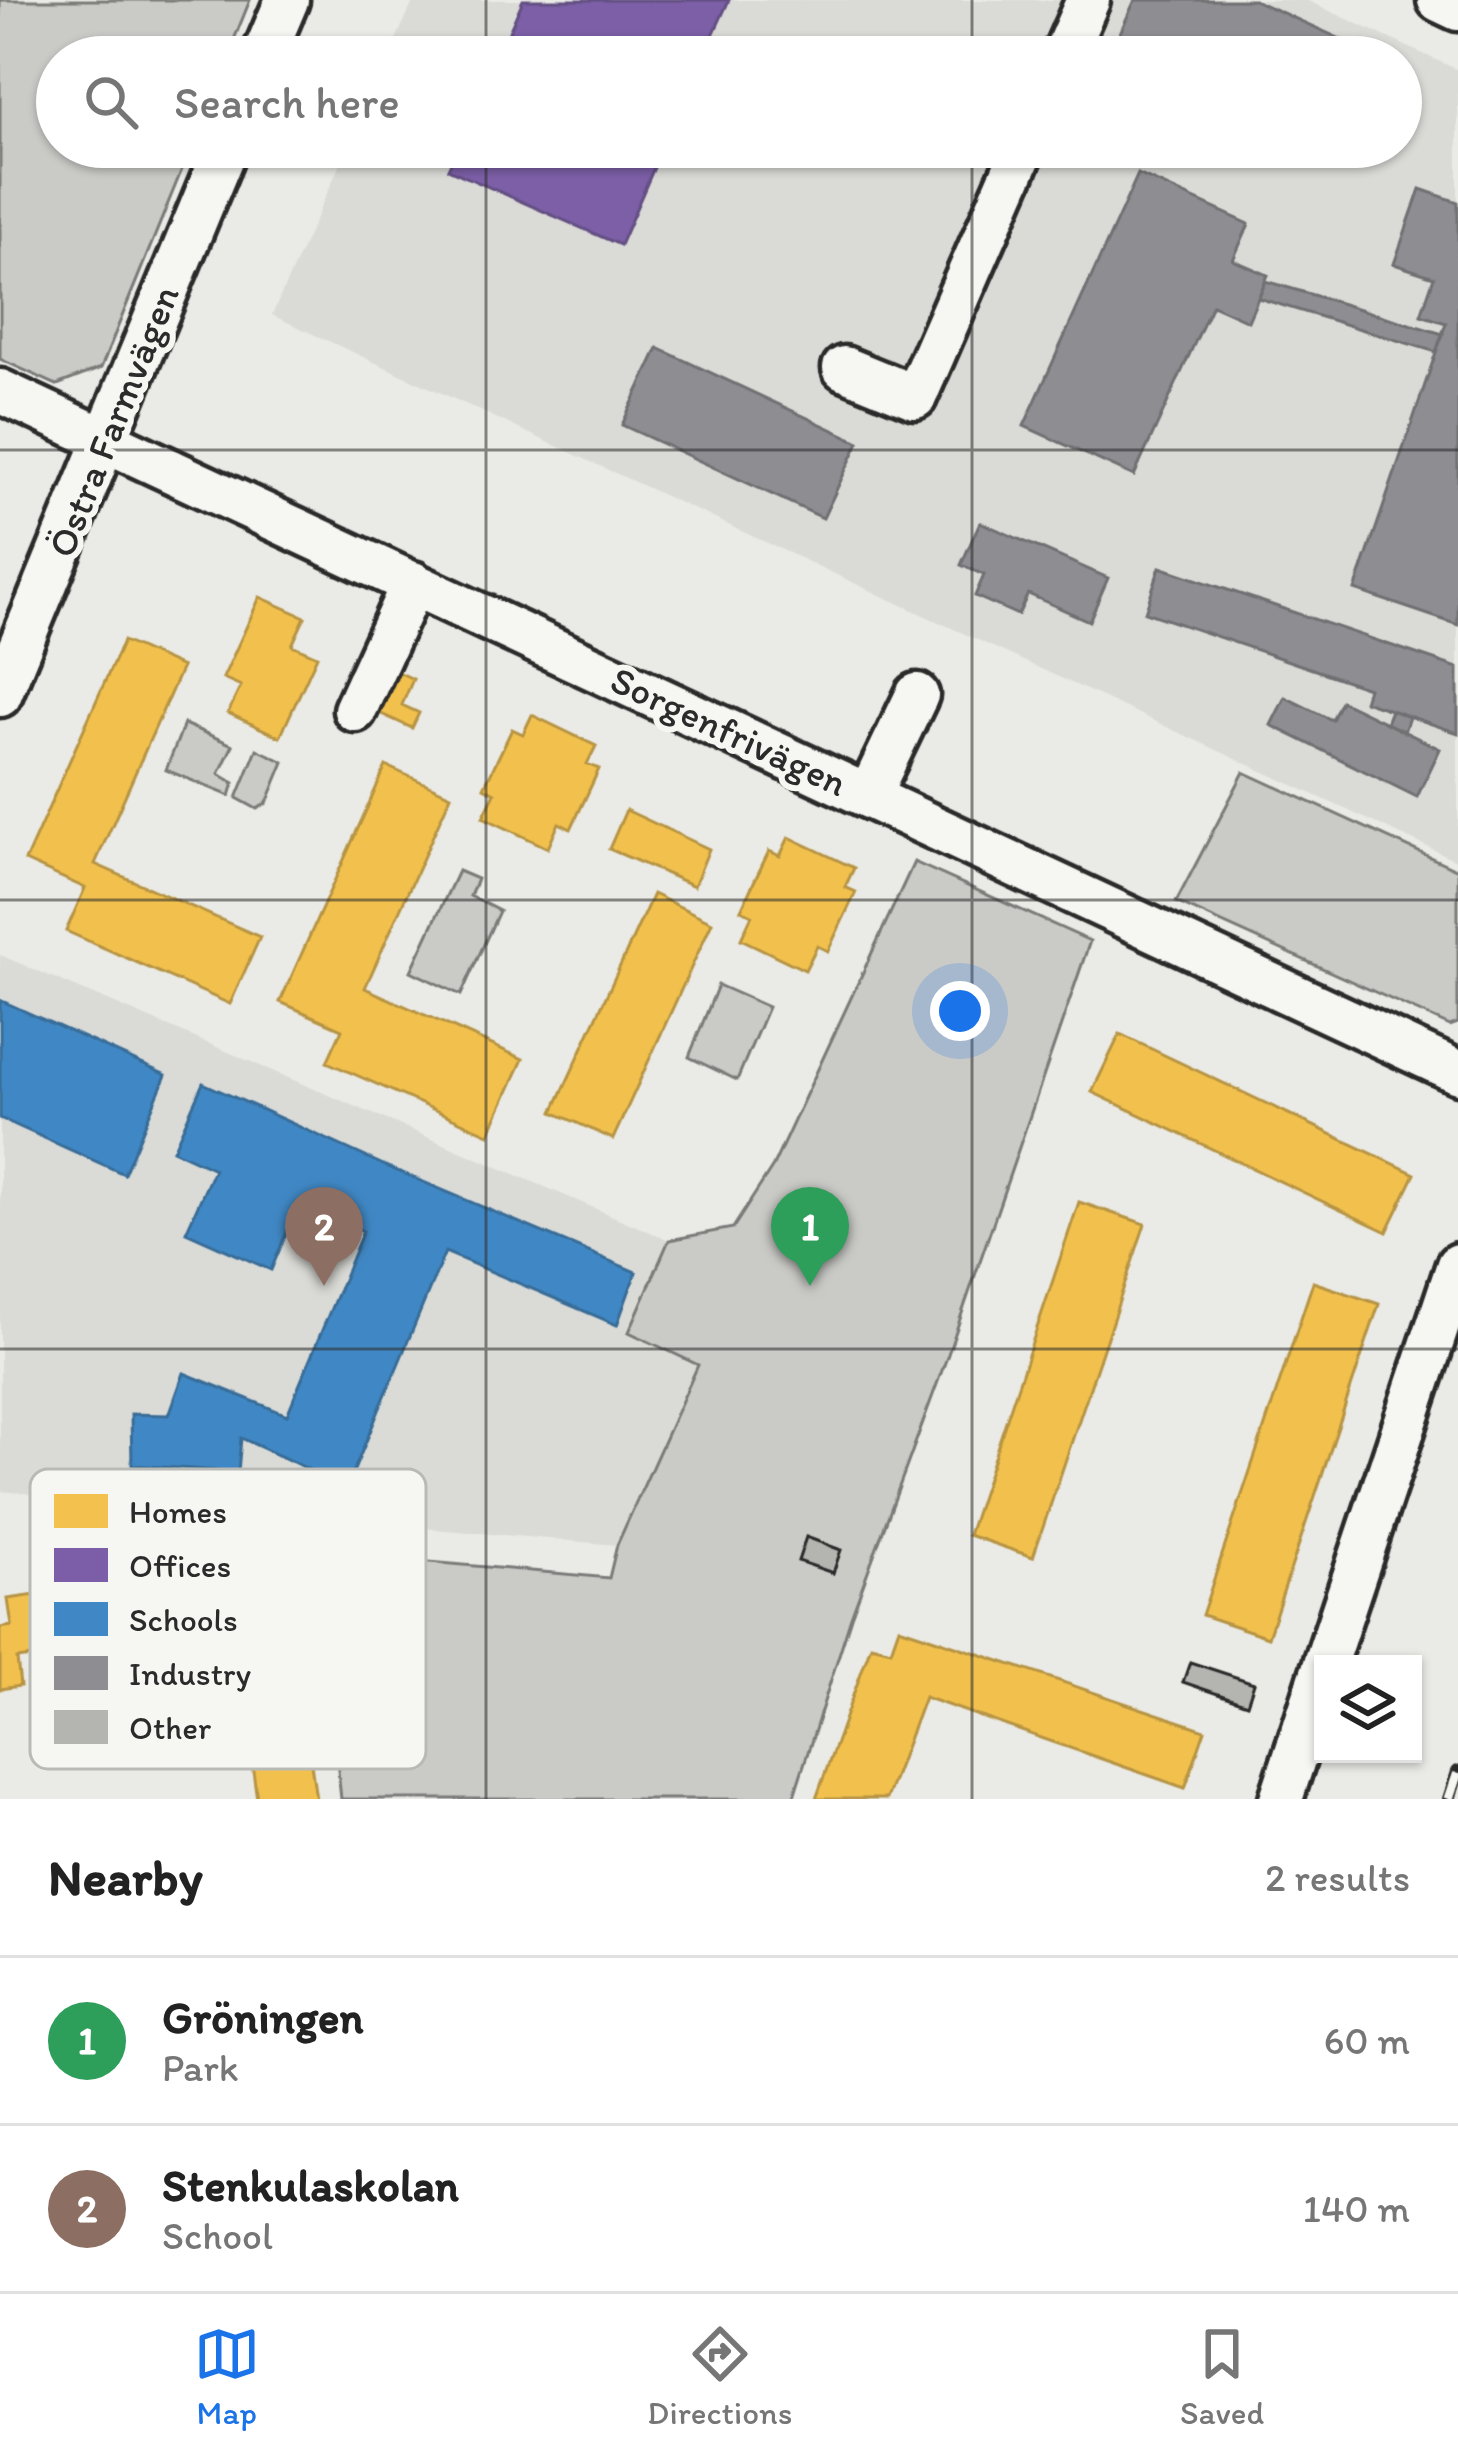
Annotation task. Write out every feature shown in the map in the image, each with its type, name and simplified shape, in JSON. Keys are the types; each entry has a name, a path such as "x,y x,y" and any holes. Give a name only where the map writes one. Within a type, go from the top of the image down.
{"street":[{"path":"272,36 287,0"},
{"path":"1072,36 1088,0"},
{"path":"1439,0 1458,9"},
{"name":"Östra Farmvägen","path":"0,695 217,168"},
{"path":"844,368 916,397 1015,168"},
{"name":"Sorgenfrivägen","path":"0,391 1458,1072"},
{"path":"355,710 413,583"},
{"path":"869,795 917,695"},
{"path":"1328,1655 1458,1265"},
{"path":"1281,1799 1314,1698"}],"shaded area":[{"path":"0,0 250,0 235,36 36,36 36,168 182,168 101,368 57,385 0,359"},
{"path":"414,0 1306,0 1384,36 398,36"},
{"path":"1422,53 1458,70 1458,861 272,315 338,168 1422,168"},
{"path":"184,724 233,745 219,774 234,783 230,796 166,770"},
{"path":"257,749 284,762 267,803 257,809 237,798"},
{"path":"1244,772 1458,870 1458,1023 1450,1026 1176,902"},
{"path":"914,862 1090,941 947,1357 851,1617 793,1799 341,1799 338,1769 426,1769 426,1562 609,1578 617,1545 698,1365 629,1332 669,1240 733,1228 773,1166"},
{"path":"458,871 477,879 470,896 499,911 461,995 411,971"},
{"path":"0,955 669,1240 629,1332 698,1365 617,1545 426,1528 426,1469 30,1469 30,1494 0,1491"},
{"path":"718,985 768,1007 737,1080 689,1057"}],"building: Homes":[{"path":"260,597 305,617 292,645 317,656 280,737 228,713 241,686 223,678"},
{"path":"123,641 182,667 95,864 260,937 230,1004 66,931 85,888 25,861"},
{"path":"396,671 413,679 402,705 419,713 412,728 377,712"},
{"path":"532,715 596,746 587,764 599,769 571,829 559,823 548,848 483,817 495,793 484,787 512,729 523,734"},
{"path":"386,766 451,795 365,988 523,1059 489,1134 327,1062 342,1029 280,1002"},
{"path":"626,810 709,849 694,886 609,849"},
{"path":"789,837 854,868 845,887 856,892 828,951 817,946 805,970 741,939 752,915 741,910 753,884 769,851 780,856"},
{"path":"653,894 712,922 613,1139 553,1112"},
{"path":"1120,1034 1415,1174 1387,1232 1092,1092"},
{"path":"1079,1202 1145,1224 1033,1557 968,1535"},
{"path":"1313,1282 1379,1304 1268,1637 1202,1615"},
{"path":"30,1596 30,1657 17,1659 20,1686 0,1689 0,1628 12,1626 8,1599"},
{"path":"899,1627 1205,1730 1185,1788 924,1697 886,1799 816,1799 871,1645 891,1650"},
{"path":"253,1769 312,1769 316,1799 257,1799"}],"building: Offices":[{"path":"523,0 729,0 713,36 507,36"},
{"path":"448,168 654,168 620,245"}],"building: Schools":[{"path":"0,1000 166,1075 124,1174 0,1118"},
{"path":"203,1083 636,1272 617,1325 445,1252 355,1469 308,1469 241,1438 238,1469 132,1465 131,1414 169,1415 184,1373 287,1415 363,1231 299,1203 271,1270 186,1232 214,1169 173,1150"}],"building: Industry":[{"path":"1135,0 1254,0 1334,36 1119,36"},
{"path":"1138,174 1249,224 1233,260 1268,275 1248,321 1212,305 1134,476 1024,426"},
{"path":"1420,189 1458,202 1458,625 1355,590 1446,323 1421,315 1434,277 1394,264"},
{"path":"1266,281 1443,334 1436,352 1258,298"},
{"path":"658,348 859,442 823,518 622,425"},
{"path":"980,522 1108,578 1089,621 1028,594 1018,615 975,596 984,575 961,565"},
{"path":"1160,567 1458,668 1458,733 1364,701 1368,688 1145,612"},
{"path":"1285,697 1332,720 1341,701 1440,749 1417,797 1271,725"},
{"path":"1391,710 1409,717 1404,732 1386,723"}],"building: Other":[{"path":"806,1537 841,1550 833,1573 798,1561"},
{"path":"1190,1662 1254,1683 1247,1704 1183,1682"}],"railway":[{"path":"1449,1799 1458,1772"}],"place":[{"name":"Stenkulaskolan","path":"324,1286"},
{"name":"Gröningen","path":"810,1286"}]}
